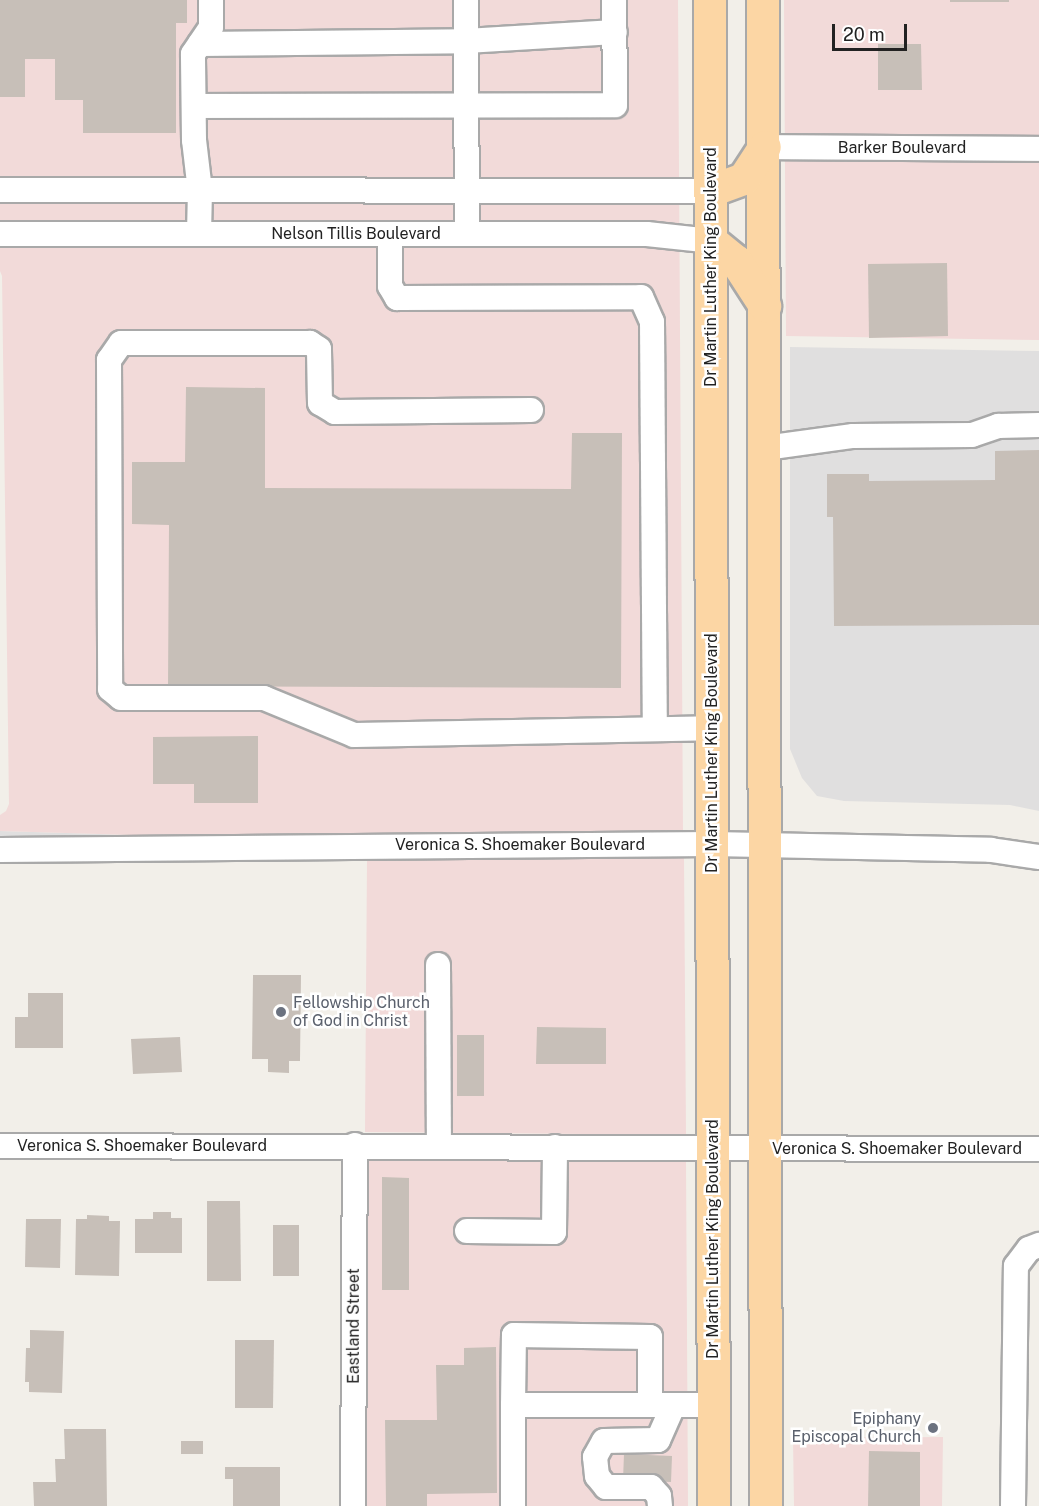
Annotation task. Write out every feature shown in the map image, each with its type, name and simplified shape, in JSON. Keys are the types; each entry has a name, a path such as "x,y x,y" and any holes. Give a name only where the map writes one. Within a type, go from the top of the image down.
{"main road":[{"name":"Dr Martin Luther King Boulevard","path":"710,0 714,1506"},
{"path":"763,0 766,1506"},
{"path":"711,191 744,179 765,147"},
{"path":"711,241 736,261 765,306"}],"street":[{"path":"199,234 200,190 194,140 193,54 211,27 212,0"},
{"path":"466,0 467,234"},
{"path":"194,106 615,105 614,0"},
{"path":"200,44 466,41 615,32"},
{"name":"Barker Boulevard","path":"765,147 1039,149"},
{"path":"0,190 711,191"},
{"name":"Nelson Tillis Boulevard","path":"0,234 647,234 711,241"},
{"path":"390,234 390,286 398,298 641,297 652,322 655,728"},
{"path":"531,410 335,412 320,403 319,349 310,343 121,343 109,360 110,689 121,698 264,698 354,735 712,728"},
{"path":"765,448 853,436 972,435 998,426 1039,424"},
{"name":"Veronica S. Shoemaker Boulevard","path":"0,850 765,844 991,850 1039,857"},
{"path":"438,965 439,1146"},
{"name":"Veronica S. Shoemaker Boulevard","path":"0,1146 355,1145 765,1150 1039,1149"},
{"name":"Eastland Street","path":"353,1506 355,1145"},
{"path":"467,1231 554,1232 555,1147"},
{"path":"1013,1506 1016,1266 1029,1249 1039,1245"},
{"path":"513,1506 514,1335 650,1337 661,1405 658,1440 604,1441 595,1457 597,1476 606,1487 651,1487 659,1496 660,1506"},
{"path":"513,1405 714,1405"}],"shaded area":[{"path":"0,0 678,0 683,831 132,835 0,831 0,815 6,811 9,804 2,276 0,271"},
{"path":"784,0 1039,0 1039,340 786,336"},
{"path":"790,347 1039,351 1039,811 1010,805 844,801 817,796 802,778 790,749"},
{"path":"0,831 132,835 0,836"},
{"path":"684,857 686,1135 365,1132 367,860"},
{"path":"364,1159 686,1162 688,1506 361,1506"},
{"path":"943,1437 942,1506 794,1506 793,1438"}],"building":[{"path":"0,0 187,0 187,23 176,23 176,133 83,133 83,100 55,100 55,59 25,59 25,97 0,97"},
{"path":"950,0 1009,0 1009,2 950,2"},
{"path":"878,44 921,44 922,90 878,90"},
{"path":"947,263 948,336 869,338 868,264"},
{"path":"186,387 265,388 265,488 571,489 572,433 622,433 621,688 168,686 169,525 132,524 132,462 185,462"},
{"path":"1039,450 1039,625 834,626 833,517 827,517 827,474 869,474 869,481 995,480 995,451"},
{"path":"258,736 258,803 194,803 194,784 153,784 153,737"},
{"path":"253,975 301,975 300,1061 289,1061 289,1073 268,1072 268,1059 252,1059"},
{"path":"28,993 63,993 63,1048 15,1048 15,1017 28,1017"},
{"path":"537,1027 606,1028 606,1064 536,1064"},
{"path":"457,1035 484,1035 484,1096 457,1096"},
{"path":"180,1037 182,1072 133,1074 131,1039"},
{"path":"382,1177 409,1178 409,1290 382,1290"},
{"path":"207,1201 240,1201 241,1281 207,1281"},
{"path":"153,1212 171,1212 171,1218 182,1218 182,1253 135,1253 135,1219 153,1219"},
{"path":"87,1215 109,1216 109,1221 120,1221 119,1276 75,1275 76,1219 87,1219"},
{"path":"26,1219 61,1219 60,1268 25,1267"},
{"path":"273,1225 299,1225 299,1276 273,1276"},
{"path":"30,1330 64,1331 62,1393 29,1392 29,1382 25,1382 26,1348 30,1348"},
{"path":"235,1340 274,1340 273,1408 235,1408"},
{"path":"496,1347 497,1493 427,1494 427,1506 386,1506 385,1420 437,1420 436,1365 464,1365 464,1348"},
{"path":"64,1429 106,1429 107,1506 34,1506 33,1482 56,1482 55,1459 65,1459"},
{"path":"181,1441 203,1441 203,1454 181,1454"},
{"path":"869,1451 920,1452 920,1506 868,1506"},
{"path":"624,1454 672,1456 671,1482 623,1480"},
{"path":"225,1467 280,1467 280,1506 233,1506 233,1479 225,1479"}],"place":[{"name":"Fellowship Church of God in Christ","path":"281,1012"},
{"name":"Epiphany Episcopal Church","path":"933,1428"}]}
